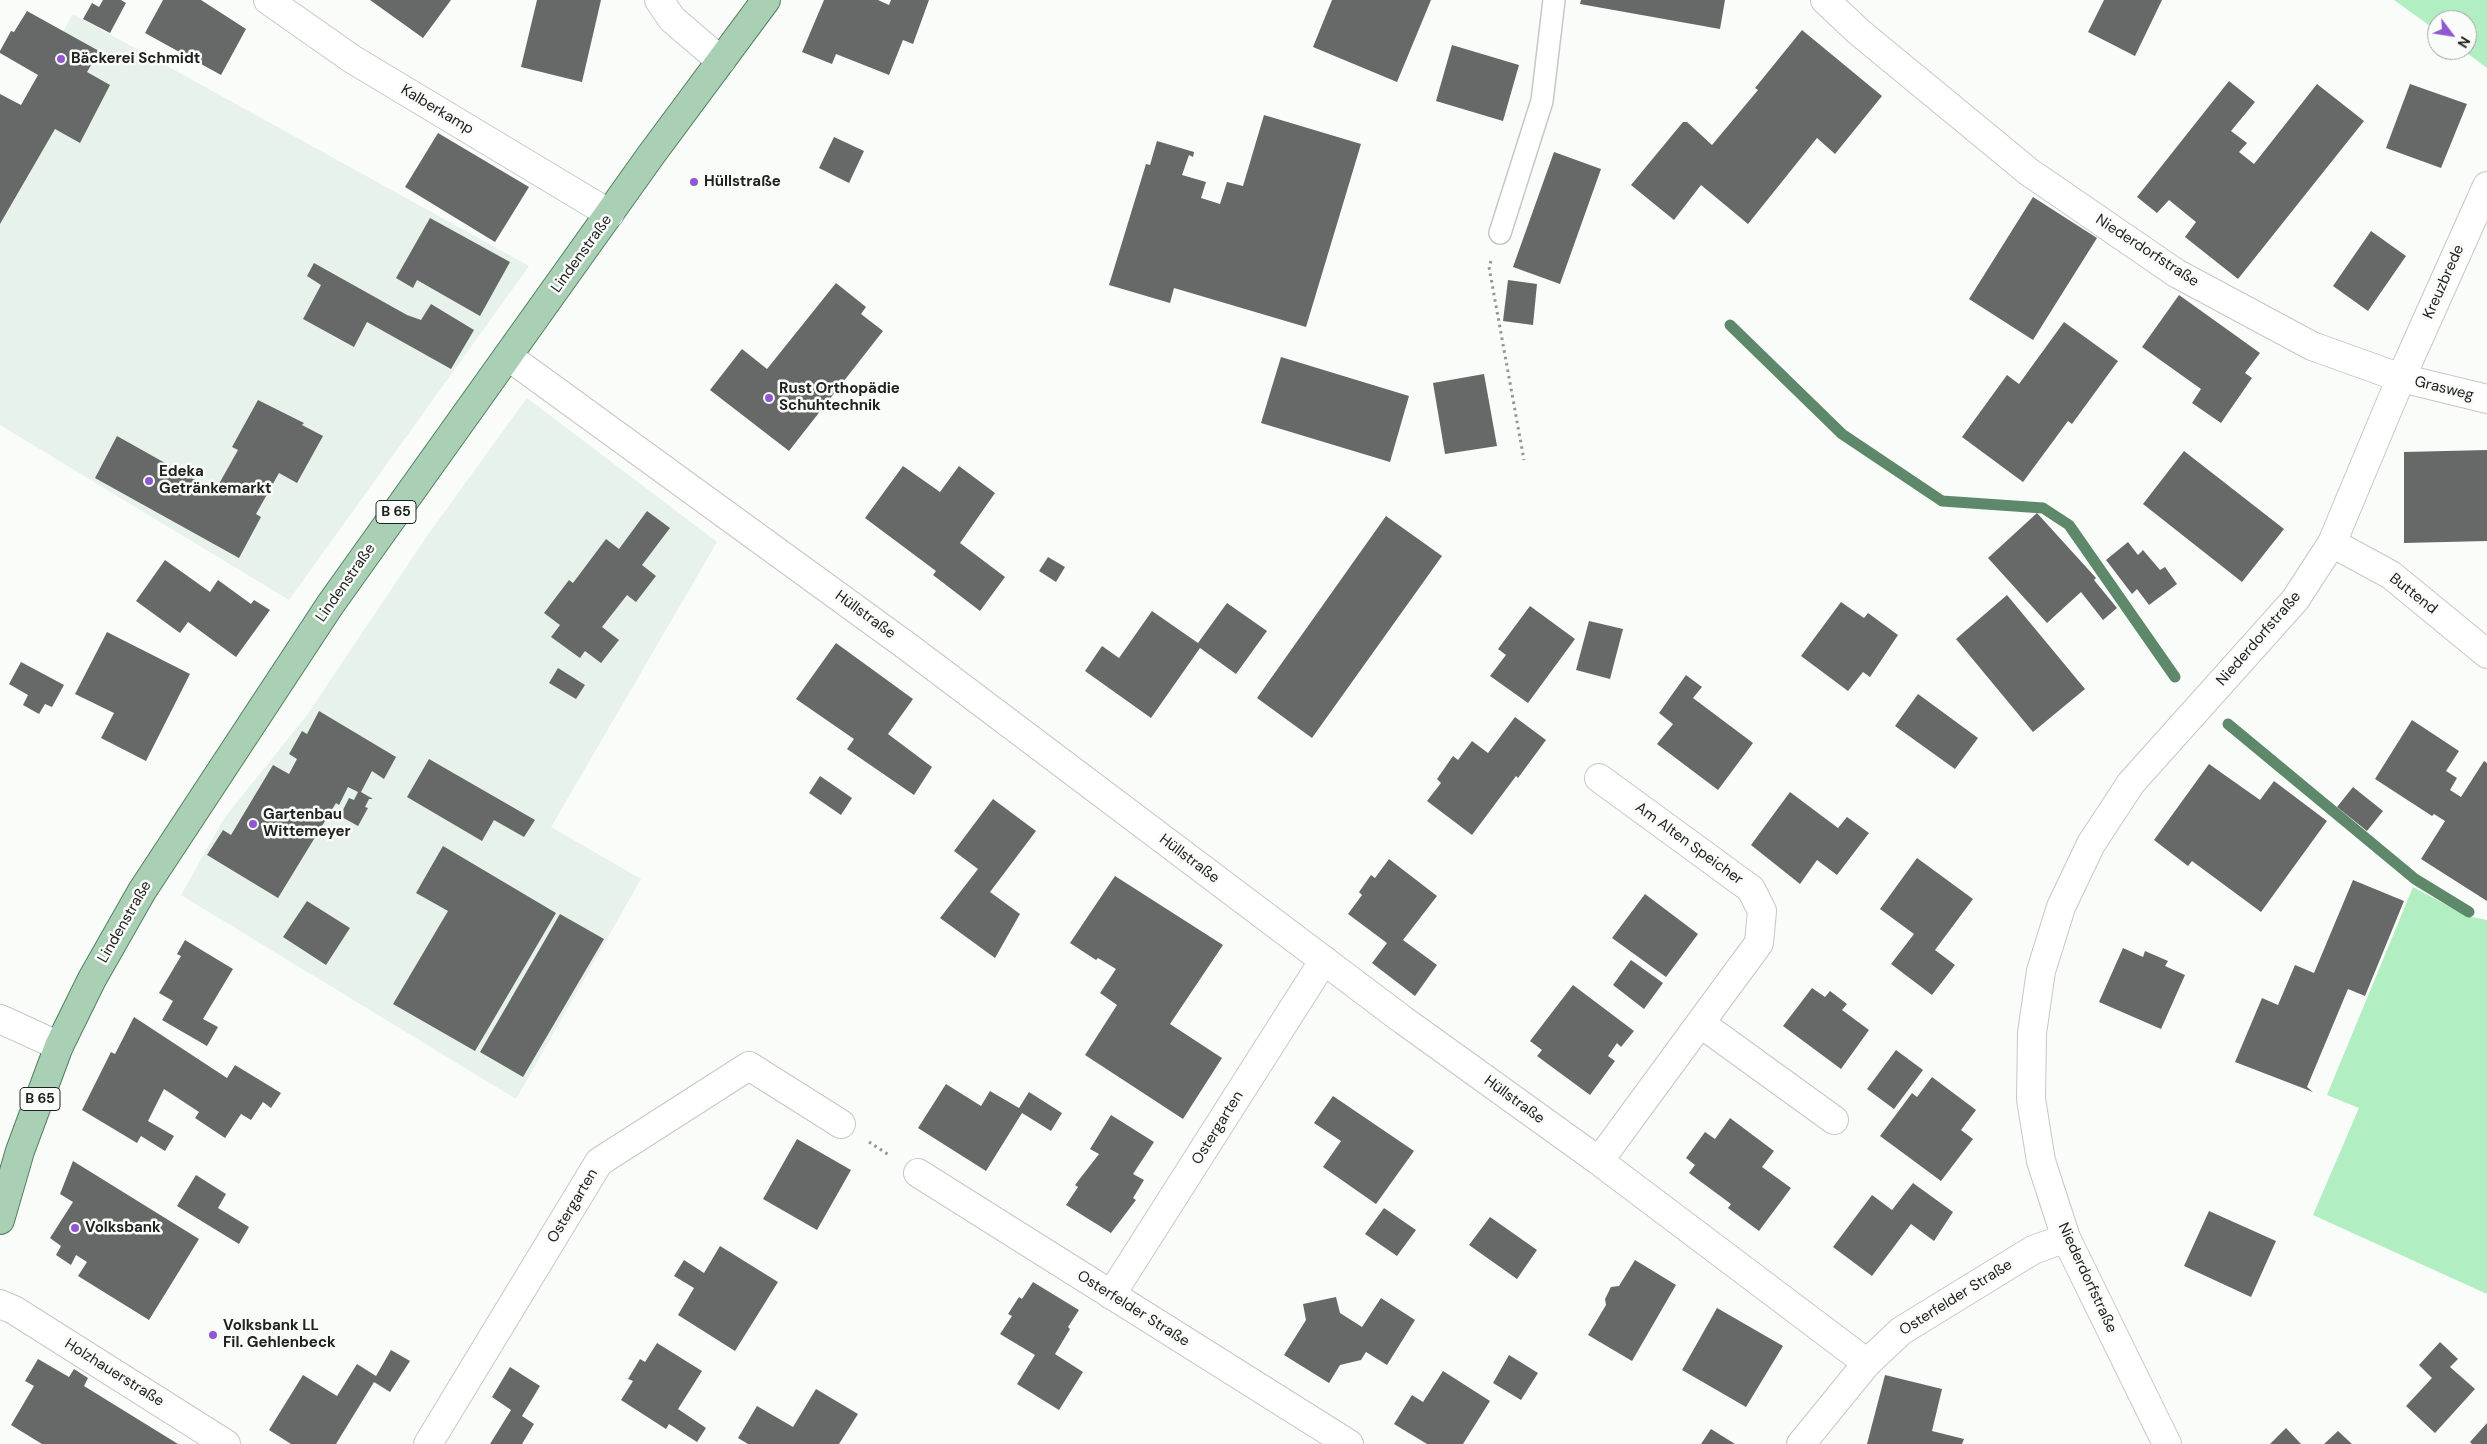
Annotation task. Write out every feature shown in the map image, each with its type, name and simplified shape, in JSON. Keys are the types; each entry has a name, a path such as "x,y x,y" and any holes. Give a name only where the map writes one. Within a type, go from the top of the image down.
{"main road":[{"name":"Lindenstraße","path":"0,1220 20,1151 59,1046 92,979 142,891 235,746 330,605 766,0"}],"street":[{"name":"Kalberkamp","path":"268,0 352,59 610,214"},
{"path":"659,0 672,19 721,61"},
{"name":"Niederdorfstraße","path":"1825,0 1859,32 2029,172 2176,273 2312,346 2400,378 2332,543 2296,600 2131,783 2091,844 2061,907 2041,971 2032,1033 2031,1099 2041,1161 2066,1238 2167,1444"},
{"name":"Kreuzbrede","path":"2400,378 2487,186"},
{"name":"Hüllstraße","path":"509,357 908,647 1324,960 1599,1161 1867,1363"},
{"name":"Grasweg","path":"2400,378 2487,399"},
{"name":"Buttend","path":"2332,543 2390,575 2487,654"},
{"name":"Am Alten Speicher","path":"1599,778 1751,889 1762,911 1758,943 1599,1161"},
{"name":"Ostergarten","path":"1111,1295 1324,960"},
{"path":"0,1019 59,1046"},
{"path":"1700,1023 1834,1120"},
{"name":"Ostergarten","path":"428,1444 599,1162 749,1066 841,1124"},
{"name":"Osterfelder Straße","path":"918,1173 1349,1444"},
{"name":"Osterfelder Straße","path":"1801,1444 1867,1363 1901,1331 2033,1250 2066,1238"},
{"name":"Holzhauerstraße","path":"0,1304 30,1320 226,1444"}],"lane":[{"path":"1500,233 1542,101 1554,0"}],"path":[{"path":"1500,233 1489,267 1524,460"},
{"path":"841,1124 918,1173"}],"shaded area":[{"path":"73,14 529,266 289,600 0,425 0,142"},
{"path":"527,398 717,542 551,827 641,879 516,1099 181,895 225,817 307,715 427,536"}],"green space":[{"path":"2394,0 2487,0 2487,68 2476,60 2477,10 2427,10 2427,24"},
{"path":"2413,887 2467,916 2487,920 2487,1294 2313,1215 2359,1108 2327,1095"}],"building":[{"path":"103,0 121,0 126,3 110,33 83,19 92,3 99,7"},
{"path":"163,0 201,0 246,29 221,75 145,33"},
{"path":"370,0 451,0 423,38"},
{"path":"537,0 601,0 582,82 521,67"},
{"path":"824,0 878,0 889,5 891,0 929,0 913,44 903,40 889,75 836,54 832,64 802,52"},
{"path":"1332,0 1431,0 1397,82 1313,47"},
{"path":"1581,0 1725,0 1720,29 1580,4"},
{"path":"2104,0 2162,0 2135,56 2088,32"},
{"path":"27,11 99,51 87,72 110,85 80,143 55,129 0,224 0,94 21,105 38,75 0,53 0,51 11,31 14,32"},
{"path":"1802,30 1882,96 1835,154 1817,138 1748,224 1701,185 1674,220 1631,185 1683,122 1687,122 1712,145 1758,90 1755,88"},
{"path":"1452,45 1519,65 1503,121 1436,101"},
{"path":"2229,81 2255,102 2231,131 2247,143 2239,152 2254,164 2317,84 2364,121 2238,279 2185,237 2196,222 2169,200 2157,213 2137,197"},
{"path":"2410,84 2467,104 2441,168 2386,148"},
{"path":"1264,115 1361,144 1306,327 1174,288 1170,303 1109,285 1146,164 1150,165 1157,141 1194,152 1193,157 1189,155 1182,175 1206,182 1201,198 1220,204 1227,182 1243,186"},
{"path":"438,133 529,187 495,242 405,187"},
{"path":"834,137 864,151 849,183 819,168"},
{"path":"1554,152 1601,169 1560,284 1513,267"},
{"path":"2033,197 2097,238 2033,340 1969,299"},
{"path":"430,218 510,262 480,316 417,280 413,288 396,278"},
{"path":"2371,231 2406,256 2368,311 2333,286"},
{"path":"314,263 407,315 421,320 431,304 474,330 451,369 367,322 354,347 303,319 321,285 307,276"},
{"path":"1508,280 1537,284 1533,325 1503,321"},
{"path":"836,283 866,307 861,314 883,331 789,451 710,390 742,349 767,369"},
{"path":"2179,295 2260,353 2245,373 2252,378 2221,423 2192,403 2201,389 2142,347"},
{"path":"2064,322 2118,361 2072,424 2068,421 2023,482 1962,437 2007,375 2019,384"},
{"path":"1281,357 1409,396 1390,462 1261,423"},
{"path":"1484,374 1497,446 1445,454 1433,383"},
{"name":"Edeka Getränkemarkt","path":"258,400 304,423 302,425 323,436 297,483 279,473 256,514 261,517 239,558 95,478 117,436 215,491 238,450 232,447"},
{"path":"2487,450 2487,541 2404,543 2404,452"},
{"path":"2184,451 2284,529 2242,582 2143,504"},
{"path":"903,466 940,492 959,466 995,493 960,543 1005,577 980,611 933,575 936,571 865,518"},
{"path":"647,511 670,528 642,565 656,576 636,602 627,595 602,627 619,640 601,663 585,651 580,658 551,637 560,625 544,613 569,580 573,583 606,539 619,549"},
{"path":"2037,513 2096,578 2094,580 2117,608 2103,620 2081,592 2047,623 1988,558"},
{"path":"1386,516 1442,556 1312,738 1257,698"},
{"path":"2128,542 2138,555 2143,550 2160,570 2165,567 2177,584 2149,605 2137,589 2132,594 2106,560"},
{"path":"1048,557 1065,567 1056,582 1039,571"},
{"path":"165,560 210,592 218,580 251,604 254,600 270,610 236,657 188,622 180,633 136,601"},
{"path":"2007,595 2085,689 2033,732 1956,639"},
{"path":"1841,602 1864,618 1868,613 1898,635 1870,677 1863,672 1848,691 1801,656"},
{"path":"1227,603 1267,631 1236,674 1200,648 1151,718 1085,671 1102,646 1119,658 1152,611 1198,643"},
{"path":"1530,606 1575,639 1528,703 1490,676 1506,655 1498,649"},
{"path":"1589,621 1623,629 1610,679 1576,670"},
{"path":"107,632 190,674 146,761 101,738 114,713 75,694"},
{"path":"836,643 913,699 888,734 932,767 914,795 847,749 854,739 796,699"},
{"path":"21,662 64,685 52,707 45,704 39,714 23,705 28,695 9,684"},
{"path":"558,668 585,685 576,699 549,683"},
{"path":"1686,675 1702,687 1693,698 1753,743 1718,790 1657,744 1673,724 1659,713"},
{"path":"1918,694 1978,738 1955,769 1895,726"},
{"path":"319,711 396,757 384,779 372,771 361,792 373,799 369,799 365,807 368,808 358,826 340,816 349,798 354,800 358,792 348,787 339,805 336,803 278,898 207,855 223,830 231,835 273,765 289,774 297,759 289,754 302,731 307,734"},
{"path":"1515,717 1546,740 1518,778 1516,776 1472,835 1427,801 1441,783 1437,779 1453,756 1458,760 1472,741 1488,753"},
{"path":"2412,720 2459,751 2446,771 2457,778 2450,790 2461,797 2484,761 2487,763 2487,901 2421,859 2445,821 2434,814 2432,816 2375,779"},
{"path":"429,759 535,820 524,837 494,820 482,841 407,797"},
{"path":"2209,764 2260,800 2274,781 2327,821 2261,912 2192,861 2188,866 2154,840"},
{"path":"820,776 852,798 841,815 809,793"},
{"path":"2353,787 2383,811 2367,831 2337,807"},
{"path":"1790,792 1838,828 1847,817 1869,833 1837,875 1817,860 1800,884 1751,845"},
{"path":"993,799 1036,831 990,892 1020,914 995,958 940,918 978,869 954,851"},
{"path":"443,846 556,913 475,1051 393,1004 448,911 416,893"},
{"path":"1917,858 1973,899 1935,950 1955,965 1932,995 1891,964 1914,934 1880,909"},
{"path":"1389,859 1437,896 1403,940 1437,965 1415,996 1372,963 1387,943 1348,914 1362,895 1359,892 1371,875 1375,878"},
{"path":"1115,876 1223,945 1170,1024 1222,1058 1183,1119 1085,1055 1117,1005 1100,993 1116,969 1098,958 1096,960 1070,943"},
{"path":"2353,880 2404,901 2365,996 2348,989 2307,1087 2313,1092 2235,1062 2262,998 2278,1005 2295,965 2314,973"},
{"path":"1645,894 1698,934 1666,977 1612,938"},
{"path":"307,901 350,928 326,965 283,937"},
{"path":"560,914 604,939 523,1077 480,1052"},
{"path":"185,940 233,969 203,1019 218,1027 207,1046 162,1020 173,1001 159,993 181,956 177,954"},
{"path":"2123,948 2143,957 2145,951 2168,961 2165,966 2185,975 2161,1029 2099,1002"},
{"path":"1631,960 1663,983 1644,1009 1613,985"},
{"path":"1573,985 1634,1031 1621,1047 1617,1043 1608,1056 1615,1061 1590,1095 1537,1056 1542,1050 1530,1041"},
{"path":"1812,988 1825,997 1830,991 1847,1004 1842,1010 1869,1030 1841,1069 1783,1026"},
{"path":"134,1017 227,1078 235,1065 281,1093 271,1108 263,1102 251,1120 241,1114 225,1138 195,1118 199,1112 164,1089 148,1121 174,1136 165,1151 141,1136 137,1143 82,1110 111,1052 115,1054"},
{"path":"1896,1050 1923,1070 1894,1109 1867,1089"},
{"path":"1932,1077 1976,1110 1961,1130 1973,1139 1941,1181 1880,1136 1912,1093 1917,1097"},
{"path":"946,1084 981,1106 990,1091 1019,1108 1029,1092 1062,1113 1051,1131 1022,1113 986,1171 918,1128"},
{"path":"1333,1096 1414,1151 1376,1204 1323,1167 1341,1141 1314,1123"},
{"path":"1111,1115 1154,1142 1133,1174 1144,1180 1133,1198 1136,1200 1111,1233 1066,1205 1078,1187 1075,1185 1099,1154 1090,1149"},
{"path":"1730,1118 1774,1151 1762,1167 1791,1188 1759,1231 1728,1208 1731,1204 1689,1173 1695,1165 1686,1158 1705,1132 1715,1139"},
{"path":"797,1139 851,1170 817,1230 763,1199"},
{"path":"73,1161 199,1239 149,1320 78,1276 87,1262 76,1255 71,1265 56,1255 61,1246 50,1238 73,1202 60,1194"},
{"path":"196,1175 226,1194 218,1208 249,1227 239,1244 177,1206"},
{"path":"1913,1183 1953,1212 1934,1241 1911,1224 1872,1276 1833,1247 1872,1195 1892,1210"},
{"path":"1384,1208 1416,1230 1397,1256 1365,1234"},
{"path":"2209,1211 2276,1241 2251,1297 2184,1266"},
{"path":"1490,1217 1537,1250 1517,1279 1469,1245"},
{"path":"720,1246 778,1282 735,1351 678,1315 694,1288 674,1276 684,1260 704,1273"},
{"path":"1635,1260 1676,1285 1632,1361 1588,1335 1606,1305 1605,1299 1611,1287 1619,1286"},
{"path":"1033,1282 1079,1310 1068,1327 1070,1329 1055,1354 1083,1372 1059,1410 1017,1384 1035,1355 1000,1334 1012,1316 1008,1314 1019,1297 1022,1299"},
{"path":"1336,1297 1340,1313 1362,1327 1381,1298 1415,1320 1387,1365 1366,1352 1361,1360 1340,1365 1329,1383 1284,1355 1306,1320 1303,1304"},
{"path":"1717,1308 1783,1346 1746,1407 1682,1370"},
{"path":"2440,1342 2458,1359 2450,1367 2475,1389 2435,1433 2406,1406 2432,1378 2419,1365"},
{"path":"657,1343 702,1371 678,1409 706,1428 697,1442 669,1424 666,1429 621,1400 633,1381 628,1379 640,1359 645,1362"},
{"path":"391,1350 410,1361 390,1392 374,1382 336,1444 291,1444 269,1430 303,1375 337,1396 357,1364 376,1376"},
{"path":"1509,1355 1538,1373 1521,1400 1493,1383"},
{"path":"38,1359 69,1377 74,1369 88,1378 84,1386 178,1444 42,1444 11,1425 34,1386 25,1381"},
{"path":"510,1367 540,1386 522,1416 534,1424 522,1444 490,1444 511,1410 492,1397"},
{"path":"1443,1371 1490,1401 1463,1444 1427,1444 1394,1424 1412,1395 1423,1402"},
{"path":"1885,1375 1942,1389 1932,1431 1964,1439 1962,1444 1867,1444"},
{"path":"816,1389 858,1414 839,1444 748,1444 738,1438 757,1406 793,1427"},
{"path":"2487,1423 2487,1444 2472,1444 2470,1442"},
{"path":"2286,1428 2301,1444 2270,1444"},
{"path":"1711,1429 1735,1444 1701,1444"},
{"path":"2338,1431 2352,1444 2324,1444"}],"waterway":[{"path":"1730,325 1842,434 1942,501 2043,508 2069,525 2175,677"},
{"path":"2228,724 2415,879 2469,912"}],"place":[{"name":"Bäckerei Schmidt","path":"61,59"},
{"name":"Hüllstraße","path":"694,182"},
{"name":"Rust Orthopädie Schuhtechnik","path":"769,398"},
{"name":"Edeka Getränkemarkt","path":"149,481"},
{"name":"Gartenbau Wittemeyer","path":"253,824"},
{"name":"Volksbank","path":"75,1228"},
{"name":"Volksbank LL Fil. Gehlenbeck","path":"213,1335"}]}
